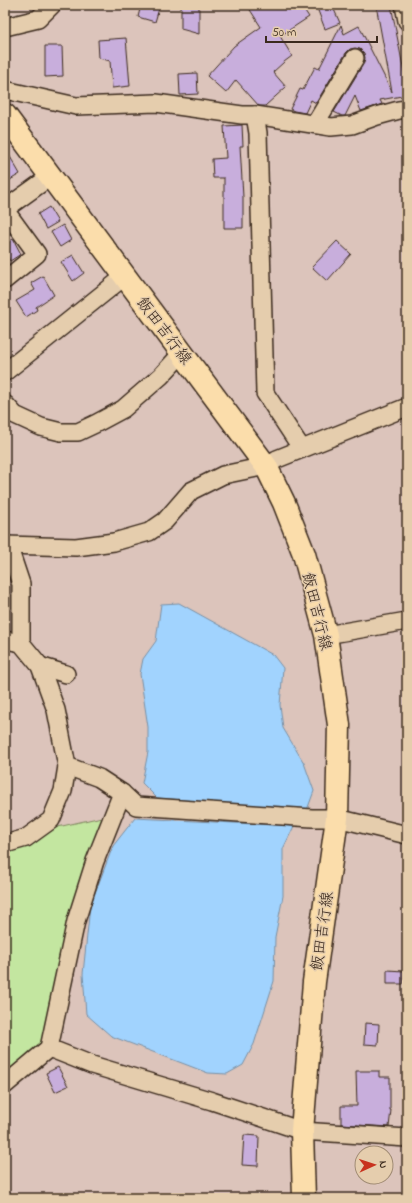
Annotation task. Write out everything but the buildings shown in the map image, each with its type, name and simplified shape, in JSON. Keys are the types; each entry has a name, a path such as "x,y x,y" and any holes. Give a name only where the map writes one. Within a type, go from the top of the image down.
{"main road":[{"name":"飯田吉行線","path":"5,115 266,466 284,503 304,554 326,635 339,725 337,818 314,982 302,1132 304,1198"}],"street":[{"path":"5,27 38,19 52,5"},
{"path":"404,5 407,21"},
{"path":"315,124 355,58"},
{"path":"5,90 76,106 156,103 331,126 352,125 377,116 407,109"},
{"path":"255,115 258,133 264,393 302,449"},
{"path":"5,280 37,254 5,210 51,176"},
{"path":"5,372 125,276"},
{"path":"5,404 15,415 41,427 61,432 78,432 123,408 161,376 182,353"},
{"path":"66,674 40,666 13,641 21,584 6,545 76,547 114,542 149,532 165,521 191,491 223,475 266,466 277,459 407,407"},
{"path":"326,635 407,621"},
{"path":"5,844 26,838 51,820 63,791 67,766 56,710 40,666"},
{"path":"67,766 99,778 122,793 136,806 312,818 337,818 407,835"},
{"path":"5,1085 49,1048 76,921 95,861 122,793"},
{"path":"49,1048 92,1065 212,1101 302,1132 407,1138"}],"green space":[{"path":"115,814 49,1048 5,1086 5,839"}],"water":[{"path":"179,603 273,655 283,668 280,705 283,728 304,763 314,791 307,810 157,798 142,783 148,752 148,727 140,674 143,659 156,641 161,604"},
{"path":"135,818 294,826 283,849 283,896 275,937 274,981 254,1044 243,1065 227,1074 208,1073 111,1036 86,1014 83,974 90,906 113,846"}]}
